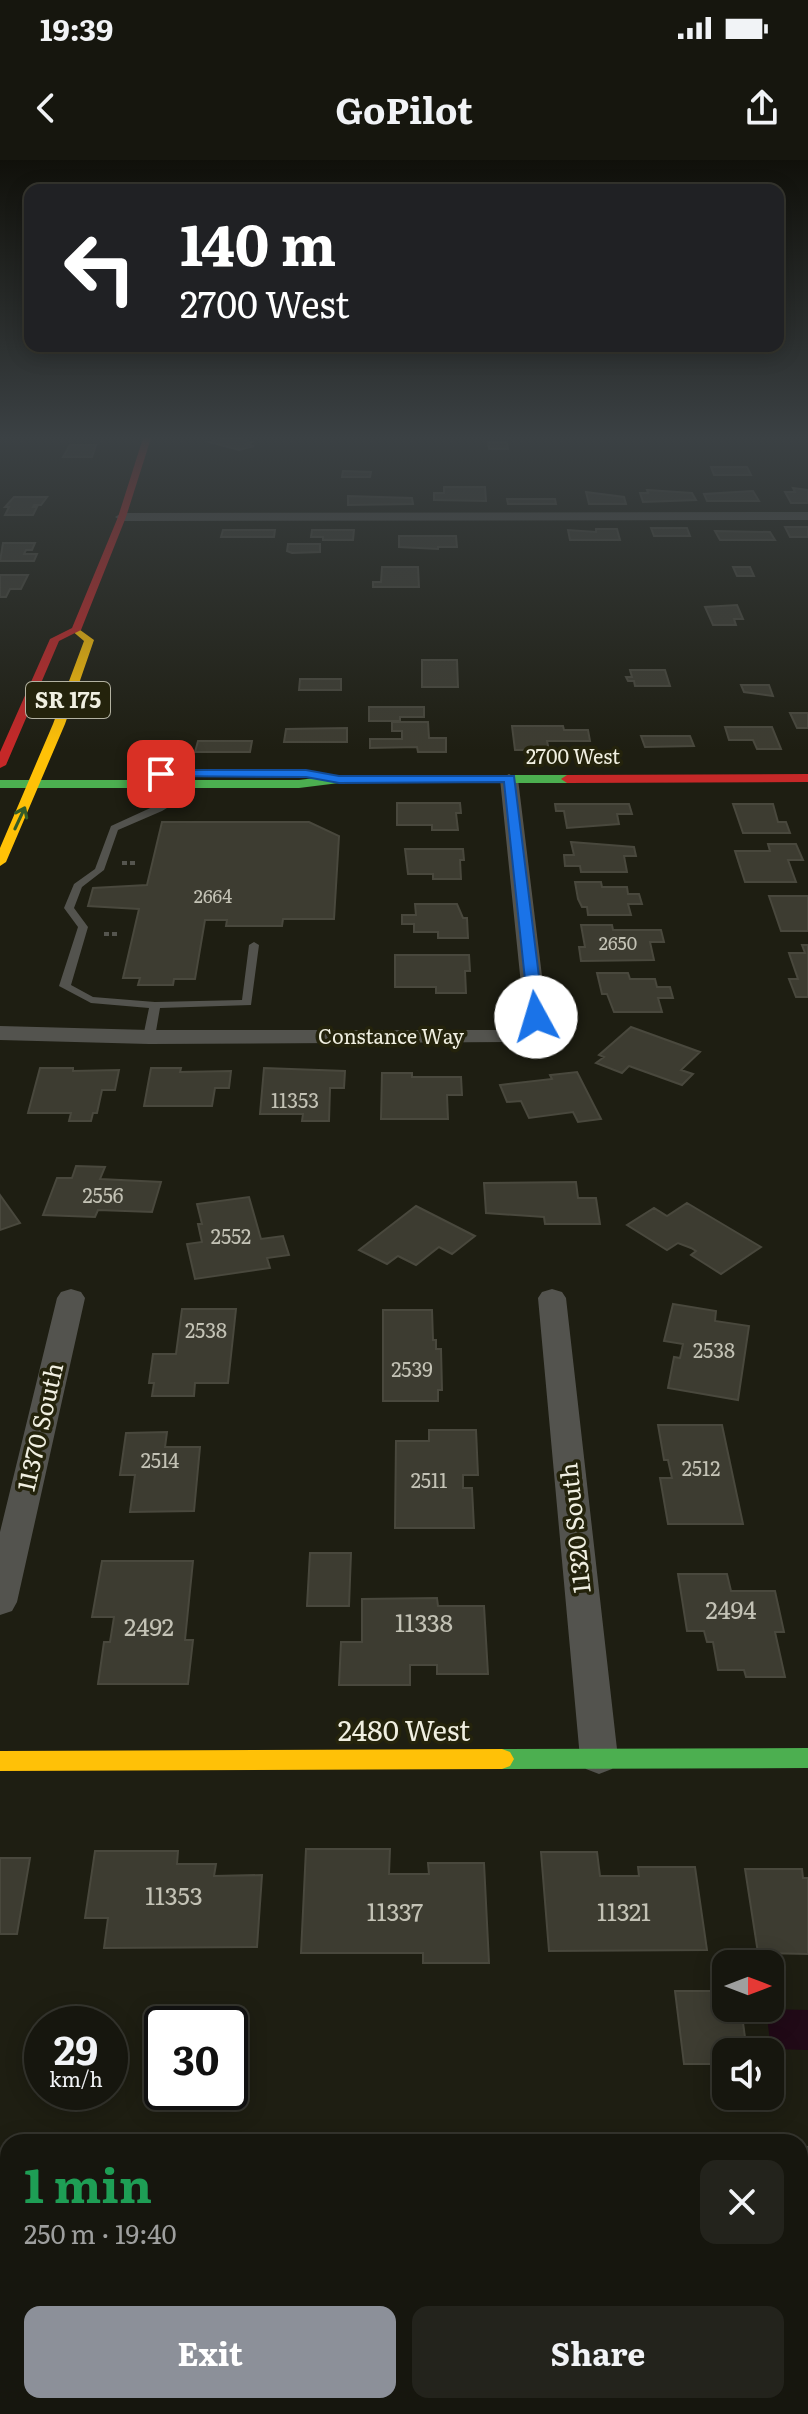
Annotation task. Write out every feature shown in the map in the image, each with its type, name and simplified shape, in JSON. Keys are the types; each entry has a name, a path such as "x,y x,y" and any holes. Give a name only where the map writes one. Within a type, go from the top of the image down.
{"main road":[{"name":"SR 175","path":"0,765 55,639 76,630 113,540"},
{"name":"SR 175","path":"0,862 38,779 89,640 76,630"},
{"name":"2700 West","path":"0,774 38,779 178,784 299,784 339,779 808,778"},
{"name":"2700 West","path":"0,784 38,779 306,774 339,779"},
{"name":"2480 West","path":"0,1761 808,1758"}],"street":[{"name":"Constance Way","path":"0,1033 149,1037 502,1037 536,1017 509,779"},
{"name":"11370 South","path":"0,1602 71,1298"},
{"name":"11320 South","path":"552,1298 599,1758"}],"lane":[{"path":"178,784 174,800 114,828 99,870 78,886 69,908 83,927 65,986 91,1000 155,1005 247,1003 254,945"},
{"path":"149,1037 155,1005"}],"shaded area":[{"path":"784,2009 808,2010 808,2050 784,2049 784,2038 770,2038 768,2022 784,2022"}],"building":[{"path":"399,540 456,540 457,547 438,549 399,547"},
{"path":"3,543 35,543 32,550 26,550 24,554 37,554 34,561 0,561"},
{"path":"288,544 320,544 320,552 292,553 287,551"},
{"path":"382,567 418,567 419,587 373,587 373,582 381,582"},
{"path":"733,567 750,567 754,576 737,576"},
{"path":"0,575 28,575 21,589 10,589 6,597 0,597"},
{"path":"737,605 743,619 734,619 736,625 713,625 705,607"},
{"path":"422,660 457,660 458,687 422,687"},
{"path":"630,670 665,670 670,686 635,686 634,681 628,681 626,677 632,677"},
{"path":"300,679 341,679 341,690 299,690"},
{"path":"741,685 769,685 773,696 744,692"},
{"path":"369,707 424,707 424,717 369,721"},
{"path":"790,713 808,713 808,728 797,728"},
{"path":"392,722 428,722 429,738 446,738 446,752 418,752 417,747 370,748 370,739 402,739 402,731 392,731"},
{"path":"512,726 563,726 564,730 588,730 590,741 547,741 549,750 515,750"},
{"path":"725,727 772,727 781,749 757,749 753,740 729,740"},
{"path":"347,728 347,742 284,742 286,729"},
{"path":"641,736 690,736 694,746 645,747"},
{"path":"198,741 252,741 250,752 195,752"},
{"path":"397,803 460,803 461,813 456,813 458,830 432,830 432,825 397,825"},
{"path":"555,804 629,804 632,814 617,814 619,824 567,828 564,811 556,811"},
{"path":"733,804 773,804 778,822 786,822 790,833 743,833"},
{"path":"162,822 309,822 339,836 334,919 283,919 282,926 226,926 227,920 205,920 195,979 174,979 173,985 138,985 140,978 123,978 139,909 88,906 93,888 147,885"},
{"path":"571,842 634,847 636,856 624,856 627,872 581,872 580,866 565,866 564,855 574,855"},
{"path":"768,844 796,844 803,860 788,860 796,882 745,882 735,851 770,851"},
{"path":"405,849 463,849 461,879 433,879 433,874 408,874"},
{"path":"575,882 601,882 602,887 627,887 628,894 639,894 642,904 628,904 631,915 588,915 587,907 582,907 578,899"},
{"path":"769,896 808,896 808,931 781,931"},
{"path":"415,904 457,904 463,918 467,918 468,938 438,938 438,932 414,932 414,924 402,924 402,915 416,915"},
{"path":"581,925 612,925 613,930 661,930 664,942 650,942 654,960 581,961 579,947 585,947"},
{"path":"802,945 808,945 808,997 796,997 789,979 798,979 789,953 805,953"},
{"path":"395,955 469,955 470,971 465,971 466,993 436,993 436,987 395,987"},
{"path":"597,973 628,973 630,979 655,979 657,987 670,987 673,998 658,998 662,1012 614,1012 607,994 602,994"},
{"path":"631,1027 700,1052 681,1070 693,1074 682,1085 629,1066 622,1073 596,1063 604,1057 599,1055"},
{"path":"40,1068 119,1070 115,1090 102,1090 97,1113 93,1113 91,1121 69,1121 71,1113 28,1113"},
{"path":"151,1068 181,1068 180,1072 231,1071 229,1088 215,1088 212,1106 144,1106"},
{"path":"264,1068 345,1071 344,1088 330,1088 329,1121 302,1121 303,1114 260,1114"},
{"path":"577,1072 601,1119 578,1122 573,1112 529,1118 521,1101 507,1102 500,1085 552,1079 550,1075"},
{"path":"382,1073 412,1073 412,1077 461,1077 462,1095 447,1095 448,1119 381,1119"},
{"path":"76,1166 105,1167 100,1179 161,1182 152,1212 98,1210 95,1217 43,1215 57,1178 72,1178"},
{"path":"576,1182 578,1198 596,1198 600,1224 545,1224 544,1217 486,1213 484,1183"},
{"path":"0,1195 20,1223 0,1230"},
{"path":"249,1197 261,1239 283,1236 289,1255 267,1258 270,1268 195,1279 187,1244 202,1242 197,1204"},
{"path":"687,1203 761,1247 721,1274 691,1255 696,1251 691,1248 678,1243 667,1250 627,1225 654,1208 667,1216"},
{"path":"416,1206 475,1236 452,1254 439,1247 416,1265 398,1256 387,1264 359,1250"},
{"path":"673,1304 716,1311 715,1321 749,1326 738,1400 668,1388 674,1357 680,1358 683,1344 664,1341"},
{"path":"182,1309 236,1309 228,1383 195,1383 194,1396 152,1396 154,1383 149,1383 153,1354 176,1354"},
{"path":"383,1310 432,1310 433,1340 436,1340 436,1349 441,1349 442,1390 438,1390 438,1401 383,1401"},
{"path":"658,1425 722,1425 743,1524 668,1524 660,1478 672,1478 668,1460 664,1460"},
{"path":"429,1430 476,1430 478,1475 463,1475 463,1488 472,1488 474,1528 395,1528 396,1441 429,1441"},
{"path":"167,1432 165,1447 200,1447 194,1511 130,1512 135,1475 120,1475 126,1433"},
{"path":"310,1553 351,1553 349,1606 307,1606"},
{"path":"102,1561 193,1561 185,1640 193,1640 188,1684 98,1684 104,1642 110,1642 114,1617 92,1617"},
{"path":"678,1574 727,1574 731,1591 775,1591 784,1632 775,1632 785,1677 746,1677 744,1670 718,1670 713,1642 707,1642 704,1631 687,1631"},
{"path":"437,1598 438,1606 484,1606 488,1674 437,1674 437,1665 410,1665 410,1685 339,1685 341,1642 362,1642 362,1599"},
{"path":"306,1849 390,1849 389,1874 429,1874 428,1863 484,1863 489,1963 423,1963 423,1953 301,1953"},
{"path":"95,1851 178,1851 177,1864 216,1864 214,1876 262,1875 257,1947 104,1948 108,1918 85,1918"},
{"path":"541,1852 597,1852 600,1876 639,1876 638,1867 695,1867 707,1950 549,1951"},
{"path":"0,1858 30,1858 17,1934 0,1934"},
{"path":"745,1869 802,1869 803,1878 808,1878 808,1954 758,1950"},
{"path":"675,1991 712,1991 712,2022 743,2022 745,2038 712,2038 712,2064 684,2064"}],"traffic: fast":[{"path":"0,784 299,784 339,779 567,779"},
{"path":"502,1759 808,1758"}],"traffic: slow":[{"path":"0,862 80,668 89,640 76,630"},
{"path":"0,1761 502,1759"}],"traffic: jam":[{"path":"0,765 55,639 76,630 113,540"},
{"path":"567,779 808,778"}],"route":[{"path":"161,774 306,774 339,779 509,779 536,1017"}]}
